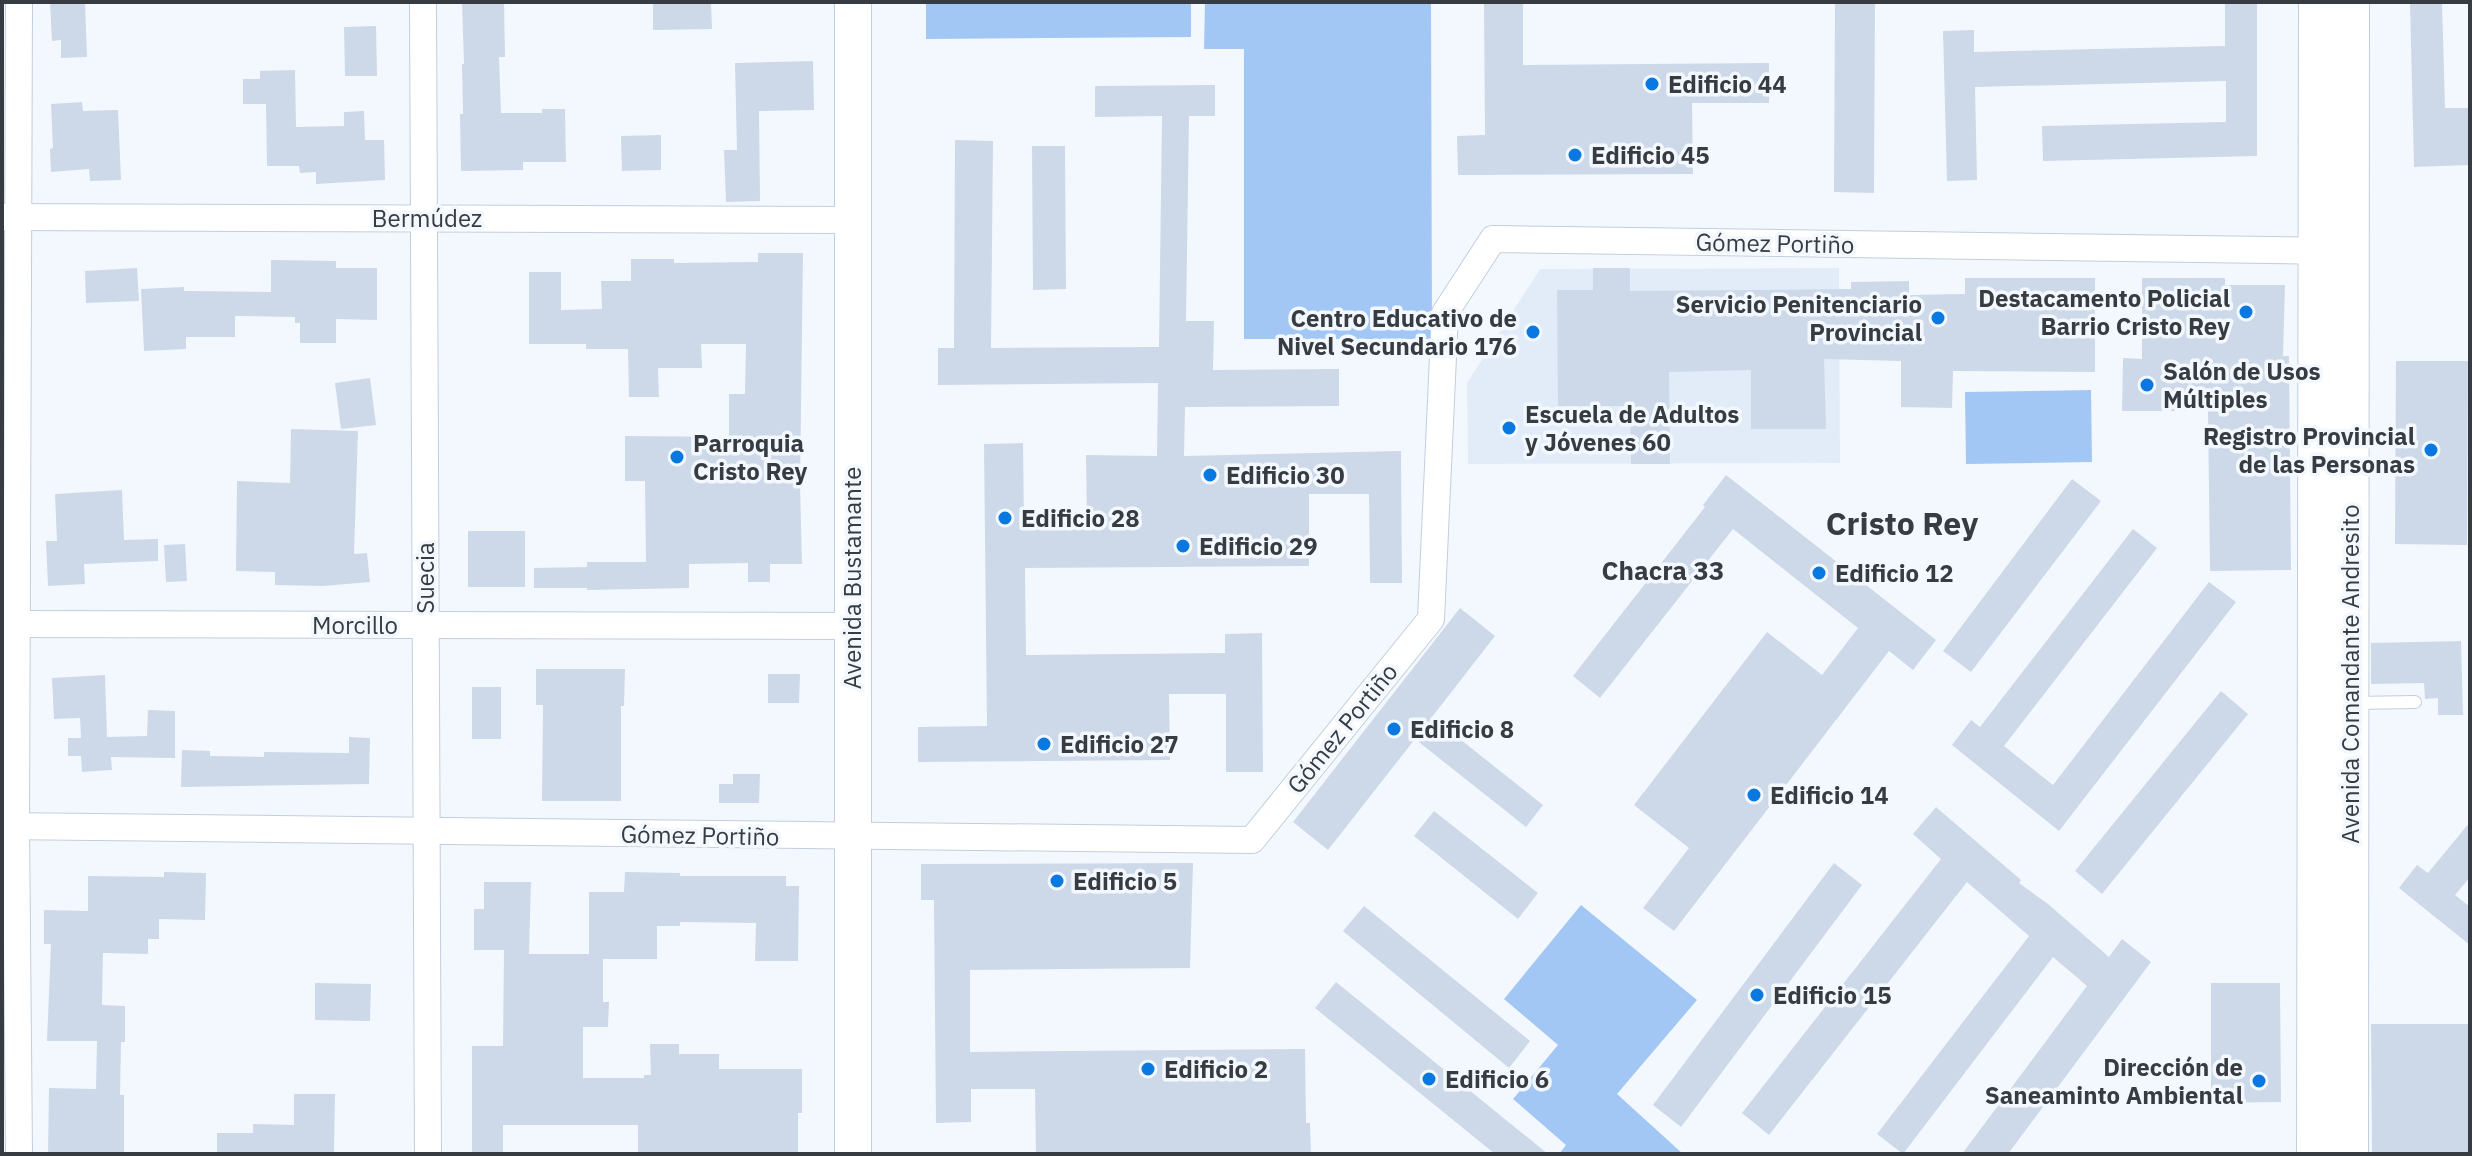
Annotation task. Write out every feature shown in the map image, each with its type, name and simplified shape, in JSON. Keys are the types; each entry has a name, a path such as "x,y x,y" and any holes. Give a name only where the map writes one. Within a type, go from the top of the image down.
{"main road":[{"name":"Avenida Bustamante","path":"853,2 853,1154"},
{"name":"Avenida Comandante Andresito","path":"2317,2 2317,250 2334,650 2350,703 2350,1154"},
{"name":"Avenida Comandante Andresito","path":"2315,1154 2352,251 2351,2"}],"street":[{"path":"19,2 10,217 9,826 19,1154"},
{"name":"Suecia","path":"423,2 428,1154"},
{"name":"Bermúdez","path":"10,217 853,220"},
{"name":"Gómez Portiño","path":"9,826 1252,840 1431,619 1445,313 1493,239 2352,251"},
{"name":"Morcillo","path":"10,624 852,626"}],"lane":[{"path":"2350,703 2415,702"}],"shaded area":[{"path":"926,2 1191,2 1191,37 926,39"},
{"path":"1205,2 1431,2 1432,339 1244,339 1244,49 1204,49"},
{"path":"1839,268 1840,463 1468,464 1467,383 1540,269"},
{"path":"2091,390 2092,462 1966,464 1965,392"},
{"path":"1581,905 1697,1000 1617,1094 1683,1154 1559,1154 1566,1145 1513,1099 1558,1045 1504,999"}],"building":[{"path":"50,2 85,2 87,57 61,58 61,40 52,41"},
{"path":"462,2 504,2 505,57 499,57 501,113 542,113 542,109 565,109 566,162 523,162 523,170 461,171"},
{"path":"653,2 711,2 712,29 653,30"},
{"path":"1484,2 1523,2 1523,65 1769,63 1769,103 1692,103 1693,174 1458,175 1457,136 1485,135"},
{"path":"1835,2 1875,2 1874,193 1834,192"},
{"path":"2225,2 2257,2 2257,156 2043,161 2042,126 2226,122 2226,81 1975,87 1977,180 1947,181 1943,31 1974,30 1974,52 2225,46"},
{"path":"2410,2 2442,2 2445,108 2470,108 2470,165 2414,167"},
{"path":"376,26 377,76 345,76 344,27"},
{"path":"813,61 814,110 759,111 760,201 726,202 724,150 737,150 735,63"},
{"path":"295,70 296,127 344,126 344,112 364,111 365,140 384,140 385,180 316,184 316,172 300,173 299,166 267,166 266,104 243,104 243,79 260,79 260,71"},
{"path":"1215,85 1215,116 1189,116 1186,321 1214,321 1213,370 1339,369 1339,406 1185,407 1184,456 1401,451 1402,583 1370,583 1369,494 1309,494 1309,566 1025,568 1026,655 1225,653 1225,634 1262,633 1263,772 1226,772 1226,694 1169,694 1170,760 918,762 918,727 987,726 984,444 1023,443 1024,527 1087,526 1086,455 1157,456 1158,383 938,385 938,348 954,348 955,140 993,141 991,348 1159,347 1162,116 1095,117 1095,86"},
{"path":"82,102 83,111 118,110 121,180 90,181 89,169 51,172 51,104"},
{"path":"661,135 661,170 622,171 621,136"},
{"path":"1032,146 1065,146 1066,289 1033,290"},
{"path":"758,253 803,253 802,564 770,564 770,582 748,582 748,563 689,564 689,588 534,588 534,568 587,567 587,562 646,562 645,481 625,481 625,436 729,437 729,394 745,394 746,344 701,344 702,368 658,368 659,397 629,397 628,349 586,349 586,344 529,344 529,272 561,272 561,310 602,309 601,281 631,281 631,259 674,259 674,263 758,262"},
{"path":"271,260 336,261 336,268 377,268 377,320 336,319 336,343 300,343 300,323 295,323 295,317 235,316 235,337 186,337 186,349 144,351 141,289 184,287 184,291 271,292"},
{"path":"137,268 139,301 86,303 85,271"},
{"path":"1593,268 1630,268 1630,291 1851,289 1851,282 1909,281 1909,295 1965,294 1965,278 2095,278 2095,372 1953,371 1952,408 1901,407 1901,361 1824,359 1826,429 1751,429 1751,370 1669,372 1670,464 1631,464 1630,406 1558,406 1557,290 1593,290"},
{"path":"2142,278 2225,278 2225,285 2285,285 2283,356 2289,356 2291,570 2210,571 2208,411 2122,411 2123,358 2142,359"},
{"path":"2396,361 2468,361 2467,545 2395,544"},
{"path":"370,378 376,425 341,429 335,383"},
{"path":"291,429 358,431 354,554 367,553 370,582 323,586 275,585 275,572 236,571 237,481 290,483"},
{"path":"1726,475 1936,640 1913,670 1889,651 1674,931 1643,908 1689,848 1634,805 1767,632 1822,675 1858,628 1733,529 1600,698 1573,676 1705,507 1703,505"},
{"path":"2072,479 2101,501 1971,672 1943,651"},
{"path":"122,490 124,540 158,539 158,561 84,564 85,584 48,586 46,541 57,541 55,494"},
{"path":"2133,529 2157,548 2004,746 2053,785 2209,582 2236,602 2059,831 1952,745 1971,720 1980,727"},
{"path":"468,531 525,531 525,587 468,587"},
{"path":"185,544 187,581 166,582 164,545"},
{"name":"Edificio 8","path":"1460,608 1495,636 1432,717 1543,805 1526,827 1415,739 1328,850 1293,822"},
{"path":"2461,641 2463,715 2438,715 2438,698 2425,699 2424,683 2371,684 2371,643"},
{"path":"536,669 625,669 624,706 621,706 621,801 542,801 543,705 536,705"},
{"path":"768,674 800,674 799,703 768,703"},
{"path":"105,675 107,737 147,736 148,710 175,711 175,758 111,757 112,770 82,772 81,756 68,756 68,738 81,738 80,718 54,719 52,678"},
{"path":"472,687 501,687 501,739 472,739"},
{"path":"2221,691 2248,714 2102,894 2075,871"},
{"path":"349,737 370,738 369,784 181,787 182,750 210,751 210,756 264,757 264,752 349,753"},
{"path":"733,774 760,774 759,803 719,803 719,784 733,784"},
{"path":"1936,807 2021,880 2019,883 2109,957 2122,939 2151,962 2008,1154 1962,1154 2087,986 2053,957 1903,1154 1877,1134 2029,936 1967,882 1769,1135 1742,1113 1941,859 1913,834"},
{"path":"1434,811 1538,893 1518,919 1414,836"},
{"path":"2470,822 2470,877 2455,895 2470,907 2470,945 2399,888 2417,865 2428,873"},
{"path":"1193,863 1190,968 970,970 970,1052 1305,1049 1306,1123 1310,1123 1311,1154 1036,1154 1035,1089 971,1089 971,1122 936,1123 934,900 921,900 921,864"},
{"name":"Edificio 15","path":"1834,863 1862,885 1681,1127 1653,1105"},
{"path":"164,872 206,873 205,920 159,919 159,939 148,939 148,954 103,953 102,1005 125,1006 120,1095 124,1095 124,1154 48,1154 49,1088 96,1089 97,1041 47,1041 51,944 44,944 44,910 88,911 88,876 164,877"},
{"path":"625,872 680,873 680,876 786,876 786,886 799,886 798,961 755,961 756,923 680,922 680,926 657,926 657,959 603,959 603,1002 609,1002 608,1027 583,1027 583,1078 644,1078 644,1075 651,1075 650,1044 679,1044 679,1054 719,1054 719,1069 802,1069 798,1154 638,1154 638,1125 503,1125 503,1154 472,1154 472,1046 503,1046 504,950 474,950 474,909 484,909 484,882 531,882 529,954 589,954 589,892 624,892"},
{"path":"1364,906 1530,1041 1509,1068 1343,931"},
{"name":"Edificio 6","path":"1336,982 1548,1154 1495,1154 1315,1008"},
{"path":"315,983 371,984 370,1021 315,1020"},
{"path":"2211,983 2280,983 2281,1102 2211,1103"},
{"path":"2371,1024 2470,1024 2470,1154 2372,1154"},
{"path":"294,1094 335,1094 334,1154 217,1154 217,1133 253,1133 253,1124 294,1125"}],"place":[{"name":"Edificio 44","path":"1652,84"},
{"name":"Edificio 45","path":"1575,155"},
{"name":"Destacamento Policial Barrio Cristo Rey","path":"2246,312"},
{"name":"Servicio Penitenciario Provincial","path":"1938,318"},
{"name":"Centro Educativo de Nivel Secundario 176","path":"1533,332"},
{"name":"Salón de Usos Múltiples","path":"2147,385"},
{"name":"Escuela de Adultos y Jóvenes 60","path":"1509,428"},
{"name":"Registro Provincial de las Personas","path":"2431,450"},
{"name":"Parroquia Cristo Rey","path":"677,457"},
{"name":"Edificio 30","path":"1210,475"},
{"name":"Edificio 28","path":"1005,518"},
{"name":"Edificio 29","path":"1183,546"},
{"name":"Edificio 12","path":"1819,573"},
{"name":"Edificio 8","path":"1394,729"},
{"name":"Edificio 27","path":"1044,744"},
{"name":"Edificio 14","path":"1754,795"},
{"name":"Edificio 5","path":"1057,881"},
{"name":"Edificio 15","path":"1757,995"},
{"name":"Edificio 2","path":"1148,1069"},
{"name":"Edificio 6","path":"1429,1079"},
{"name":"Dirección de Saneaminto Ambiental","path":"2259,1081"}],"district":[{"name":"Cristo Rey","path":"1902,523"},
{"name":"Chacra 33","path":"1663,570"}]}
